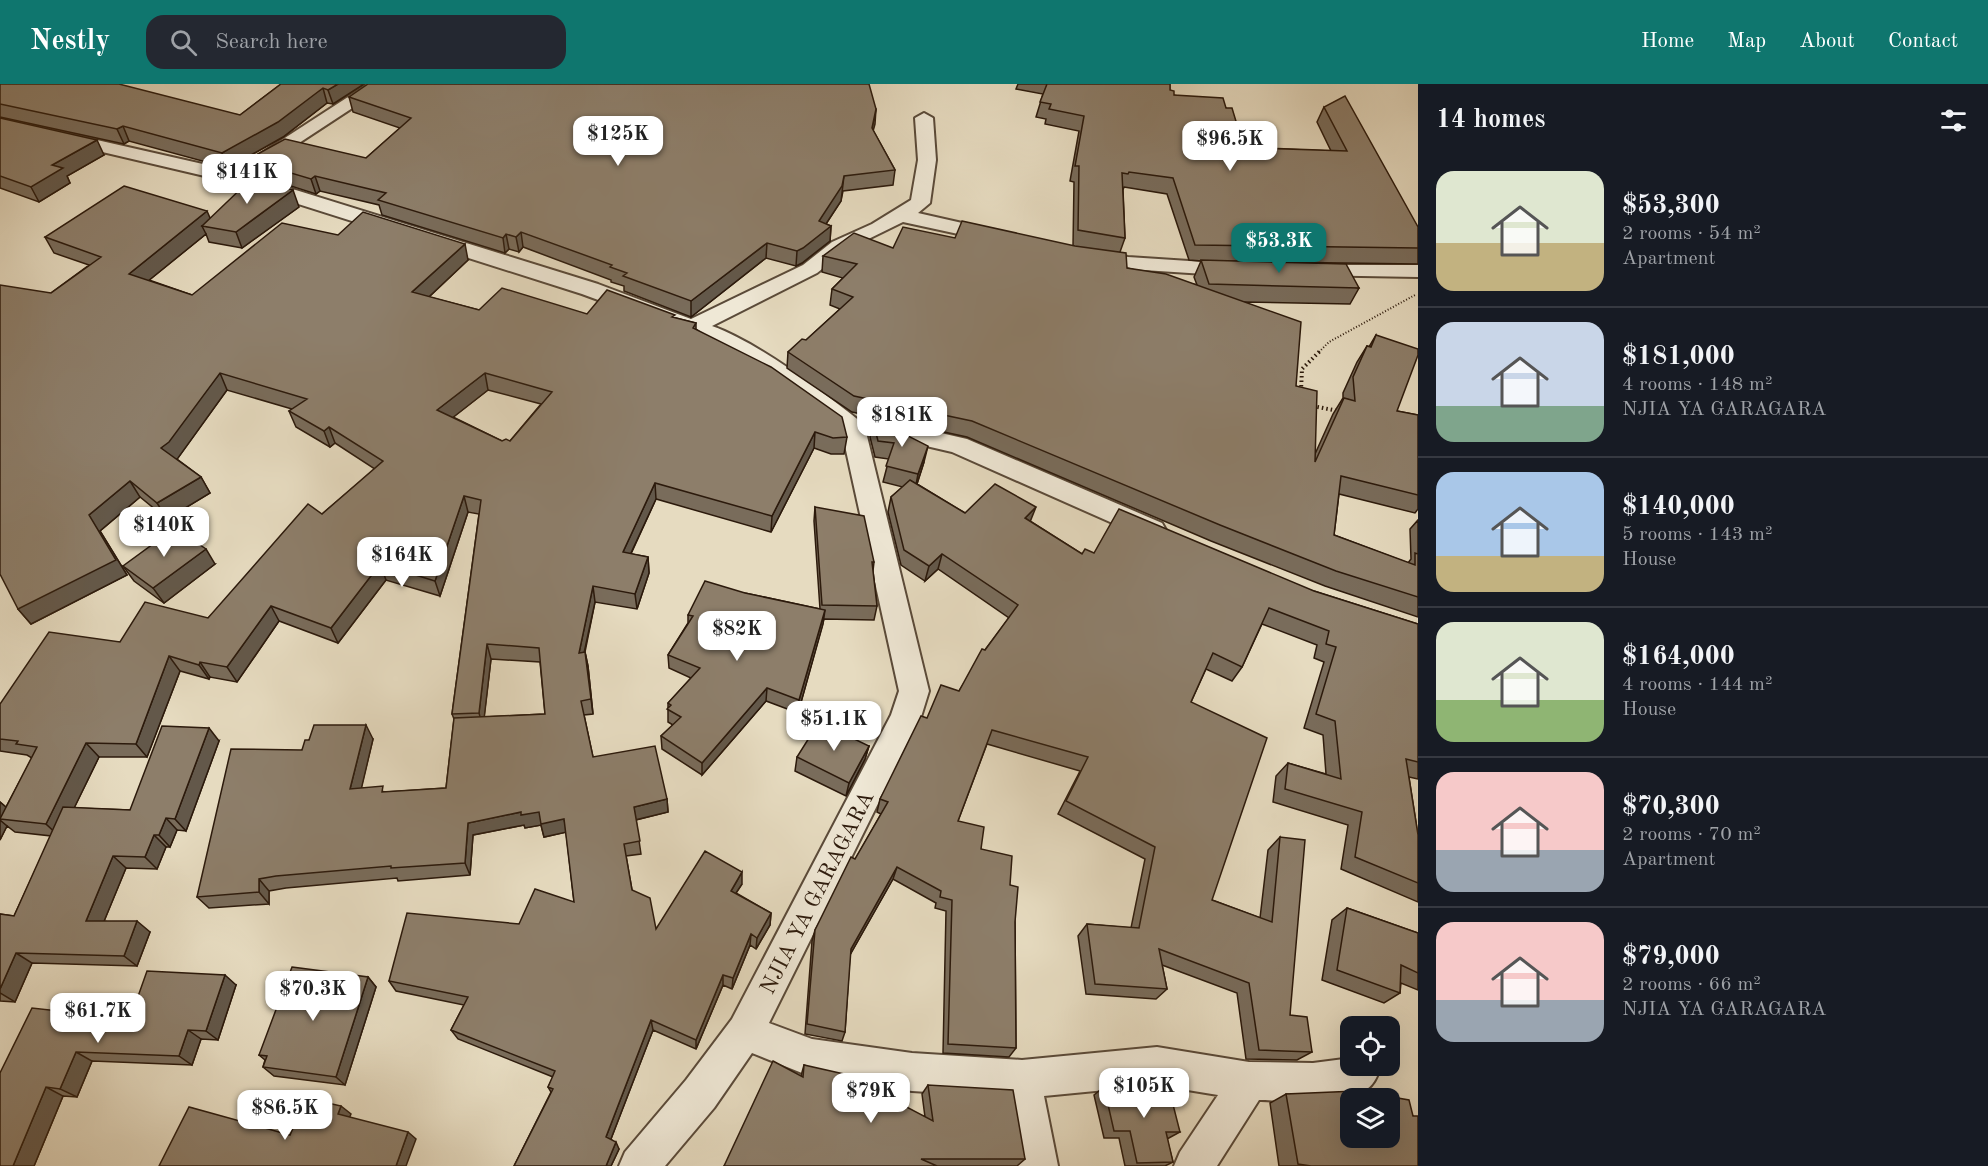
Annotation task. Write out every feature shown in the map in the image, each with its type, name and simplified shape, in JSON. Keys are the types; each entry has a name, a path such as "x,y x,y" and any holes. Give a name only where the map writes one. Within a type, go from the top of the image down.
{"street":[{"path":"231,176 291,143 380,84"},
{"path":"692,327 810,269 839,246 920,203 927,160 924,118"},
{"name":"NJIA YA GARAGARA","path":"0,123 231,176 590,289 723,338 846,421 857,437 914,692 906,717 745,1032 700,1094 639,1166"},
{"path":"900,215 1020,243"},
{"path":"1075,254 1128,263 1254,270"},
{"path":"1289,271 1418,271"},
{"path":"846,421 958,445 1178,541"},
{"path":"745,1032 812,1058 912,1072 1022,1079 1157,1066 1250,1081 1313,1082 1354,1076"},
{"path":"1022,1079 1038,1166"},
{"path":"1194,1166 1250,1081"}],"path":[{"path":"1301,393 1302,369 1329,342 1418,293"},
{"path":"1308,406 1347,413"}],"building":[{"path":"0,84 119,84 240,115 281,84 338,84 328,90 323,88 278,122 222,153 123,126 117,129 0,104"},
{"path":"368,84 869,84 876,109 872,128 895,170 844,176 842,186 819,221 831,226 797,251 767,243 691,301 623,276 627,273 610,267 612,265 521,232 516,237 506,234 503,238 378,200 386,193 315,176 311,179 247,160 285,139 366,158 411,118 349,97"},
{"path":"1047,84 1170,84 1170,90 1174,91 1174,95 1223,98 1226,108 1232,108 1241,138 1256,139 1259,148 1347,151 1324,107 1345,96 1418,227 1418,248 1195,245 1173,178 1129,172 1128,174 1122,173 1125,238 1078,230 1079,166 1075,166 1084,116 1049,109 1051,104 1040,102"},
{"path":"0,118 97,140 52,165 63,168 31,187 0,176"},
{"path":"252,178 293,190 236,232 202,226"},
{"path":"124,186 207,211 129,274 192,295 282,223 338,235 363,212 465,244 412,292 479,310 502,288 587,314 607,290 675,315 672,317 696,323 693,328 771,367 842,417 847,437 833,438 815,432 772,516 655,483 623,552 648,557 635,594 593,586 579,653 585,652 591,699 581,701 593,757 655,746 667,799 634,807 640,841 624,844 632,890 650,898 656,929 705,851 742,872 731,891 771,913 757,938 751,934 733,978 723,975 696,1040 651,1020 606,1137 616,1142 606,1166 514,1166 553,1089 548,1087 555,1071 451,1030 468,997 389,981 407,913 519,924 535,889 574,902 564,819 541,824 539,812 521,815 521,812 468,823 465,863 391,868 391,866 276,876 259,879 259,892 197,897 231,749 302,750 305,740 309,740 314,725 366,725 350,789 383,786 382,792 446,788 454,718 545,714 539,648 487,644 479,713 452,714 481,500 464,496 435,581 380,564 331,628 271,606 227,667 200,662 199,665 169,656 136,744 86,743 46,824 0,819 37,747 16,744 18,741 0,739 0,704 49,632 120,642 145,602 208,618 308,504 322,514 383,461 329,427 324,431 289,411 307,399 220,373 169,442 161,448 201,477 157,503 130,481 89,515 116,560 18,609 0,574 0,285 51,293 101,257 45,237","holes":["485,373 552,392 510,441 506,439 502,441 437,410"]},
{"path":"962,221 1075,246 1126,253 1127,268 1166,274 1301,322 1296,386 1317,391 1315,462 1344,398 1355,401 1353,377 1367,346 1371,347 1376,335 1418,349 1418,355 1397,411 1418,415 1418,495 1341,476 1334,535 1415,565 1415,553 1418,554 1418,597 1336,571 972,421 854,396 788,352 802,339 806,340 853,297 832,289 857,264 823,256 854,233 893,248 903,227 955,238"},
{"path":"1201,260 1346,264 1359,288 1209,284"},
{"path":"873,421 909,428 906,435 928,446 918,474 886,466 894,443 878,441"},
{"path":"910,480 965,513 995,484 1036,507 1025,518 1082,554 1085,549 1094,553 1119,509 1314,591 1418,624 1418,762 1406,759 1418,835 1418,883 1355,857 1362,812 1285,789 1288,763 1341,779 1335,721 1316,714 1336,647 1326,644 1329,631 1269,608 1242,667 1213,653 1191,702 1267,738 1212,900 1272,922 1280,837 1305,840 1290,1015 1307,1017 1312,1052 1259,1050 1249,983 1159,949 1167,989 1095,984 1087,924 1139,928 1155,847 1066,801 1088,757 992,730 958,821 984,827 981,849 1012,856 1010,885 1018,887 1015,922 1016,1048 948,1044 952,900 940,897 941,891 897,867 851,949 845,1032 807,1024 815,930 851,857 855,859 888,802 880,799 921,716 927,718 941,685 959,691 982,649 985,650 1018,605 942,554 929,566 904,550 891,497"},
{"path":"815,507 864,516 874,562 872,562 877,606 822,605"},
{"path":"175,528 206,549 153,588 123,566"},
{"path":"705,581 745,593 825,610 799,700 767,688 702,763 661,736 681,717 667,709 671,705 668,703 700,668 668,655 693,616 688,615"},
{"path":"819,722 869,746 849,783 797,757"},
{"path":"162,726 209,728 175,819 166,818 159,835 154,835 145,857 113,856 86,921 137,921 124,956 16,953 0,989 0,914 14,916 63,807 130,810"},
{"path":"1347,908 1418,933 1418,973 1401,965 1400,993 1337,970"},
{"path":"292,967 368,977 336,1077 263,1067 267,1056 259,1055"},
{"path":"147,971 225,975 206,1031 188,1030 179,1056 76,1052 60,1089 46,1087 13,1166 0,1166 0,1073 32,1008 130,1019"},
{"path":"773,1061 803,1077 804,1065 844,1074 933,1121 928,1085 1013,1090 1025,1159 921,1159 937,1166 724,1166"},
{"path":"1168,1085 1180,1132 1166,1132 1173,1162 1137,1163 1130,1131 1114,1131 1104,1087"},
{"path":"1340,1092 1340,1148 1400,1148 1400,1098 1409,1100 1413,1116 1418,1116 1418,1166 1298,1164 1286,1094"},
{"path":"306,1098 341,1106 338,1114 408,1132 396,1166 159,1166 189,1107 290,1135"}]}
